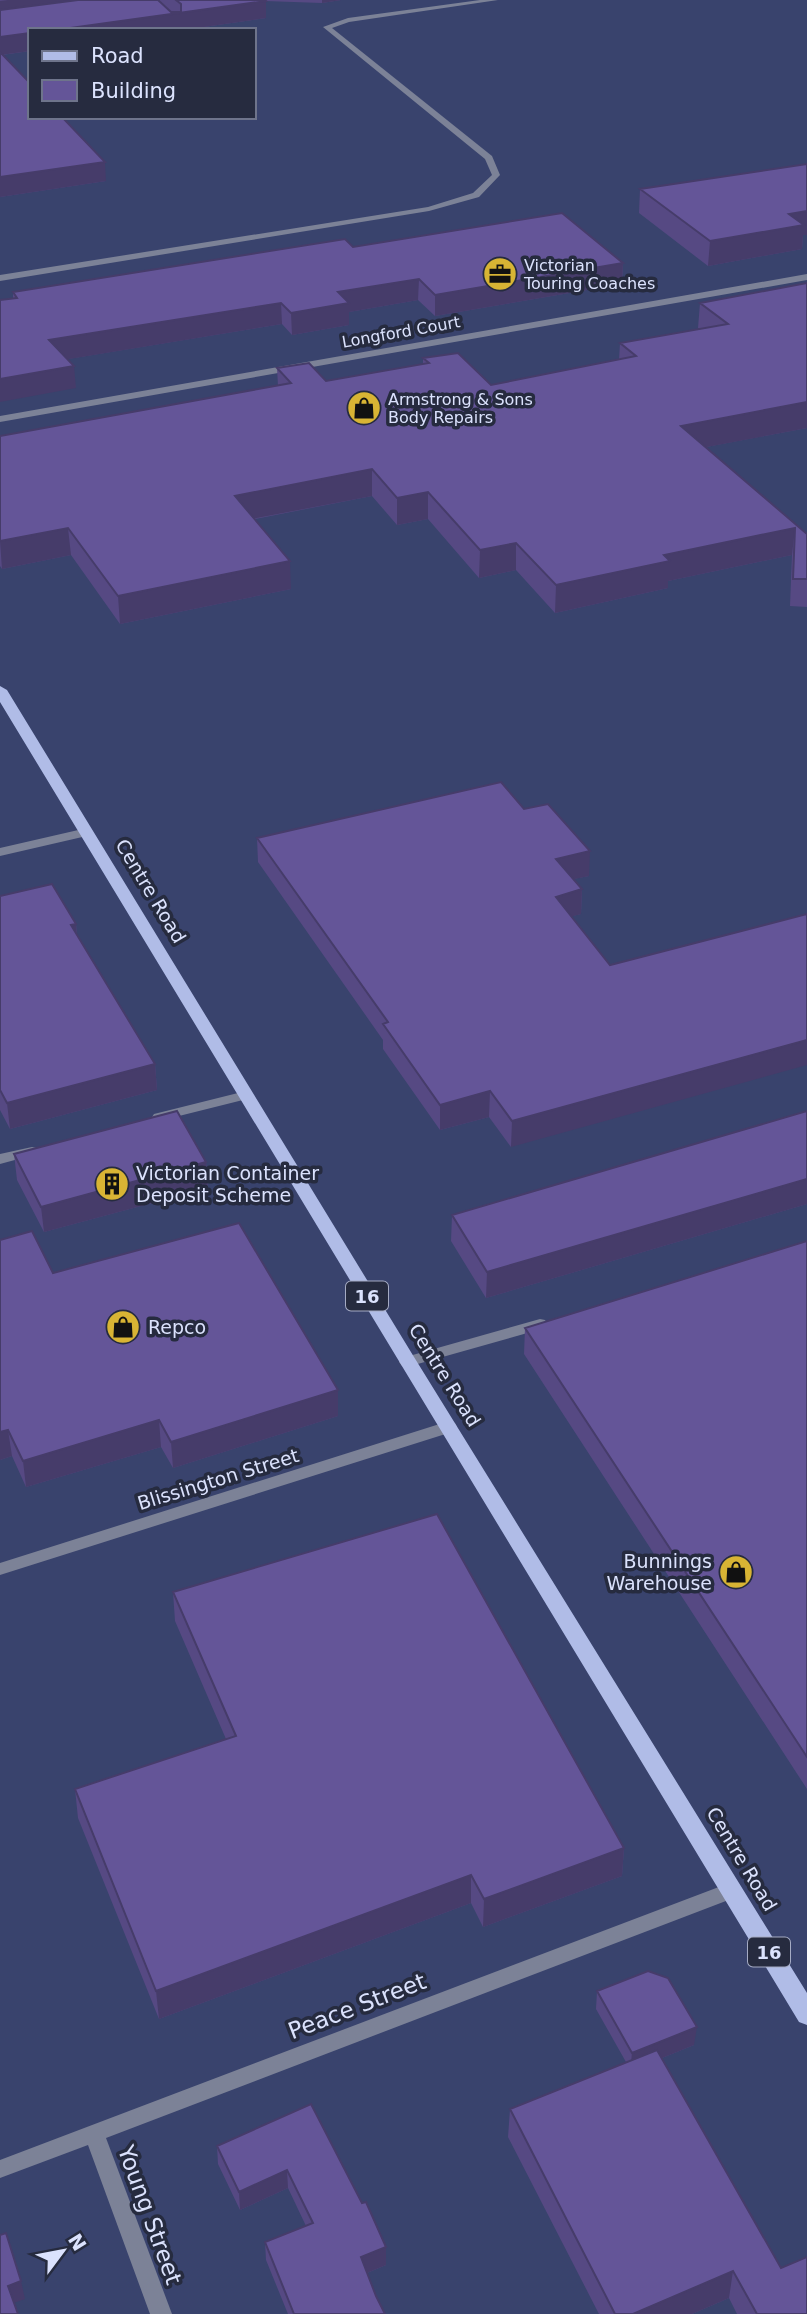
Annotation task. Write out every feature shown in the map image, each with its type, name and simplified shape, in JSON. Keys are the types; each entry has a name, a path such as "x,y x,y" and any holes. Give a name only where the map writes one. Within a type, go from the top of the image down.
{"main road":[{"name":"Centre Road","path":"0,690 407,1362 807,2014"}],"street":[{"path":"0,278 429,209 476,195 496,175 489,158 327,27 348,20 495,0"},
{"name":"Longford Court","path":"0,419 807,277"},
{"path":"0,852 87,832"},
{"path":"143,1122 246,1095"},
{"path":"0,1159 52,1146"},
{"path":"407,1362 560,1318"},
{"name":"Blissington Street","path":"0,1569 449,1427"},
{"name":"Peace Street","path":"0,2169 732,1890"},
{"name":"Young Street","path":"94,2133 160,2314"}],"building":[{"path":"78,0 158,0 171,12 181,12 181,4 176,0 266,1 70,28 28,28 28,33 0,37 0,10"},
{"path":"0,52 28,81 28,119 64,119 105,162 0,177"},
{"path":"807,164 807,211 789,214 804,225 710,241 640,189"},
{"path":"562,213 623,263 435,295 419,279 338,292 349,303 291,313 281,303 49,340 74,366 0,379 0,300 17,298 13,292 345,239 353,247"},
{"path":"807,283 807,402 681,426 807,534 807,579 793,579 795,528 664,555 670,561 556,585 516,543 480,550 428,492 397,498 372,469 235,496 290,561 118,596 68,528 0,541 0,436 291,383 277,368 309,363 326,381 429,363 423,358 458,353 491,385 636,356 620,343 728,324 700,303"},
{"path":"501,782 524,809 548,804 590,851 556,859 582,889 556,897 610,965 807,914 807,1040 512,1121 490,1091 440,1105 383,1024 388,1022 257,838"},
{"path":"52,884 76,924 71,925 155,1064 7,1103 0,1090 0,896"},
{"path":"177,1111 206,1162 41,1207 14,1154"},
{"path":"807,1111 807,1179 487,1272 452,1215"},
{"path":"239,1223 338,1390 171,1442 159,1420 23,1461 8,1430 0,1432 0,1240 32,1231 53,1273"},
{"name":"Bunnings Warehouse","path":"807,1241 807,1757 525,1328"},
{"path":"437,1514 624,1848 484,1899 471,1875 156,1991 75,1789 236,1736 173,1592"},
{"path":"648,1971 668,1978 697,2027 632,2053 597,1991"},
{"path":"657,2050 781,2268 807,2257 807,2314 757,2314 733,2271 633,2314 615,2314 510,2109"},
{"path":"311,2104 362,2203 366,2202 386,2247 361,2257 385,2314 294,2314 265,2242 313,2223 287,2170 239,2192 217,2146"},
{"path":"6,2233 21,2281 8,2286 18,2314 0,2314 0,2235"}],"place":[{"name":"Victorian Touring Coaches","path":"500,274"},
{"name":"Armstrong & Sons Body Repairs","path":"364,408"},
{"name":"Victorian Container Deposit Scheme","path":"112,1184"},
{"name":"Repco","path":"123,1327"},
{"name":"Bunnings Warehouse","path":"736,1572"}]}
